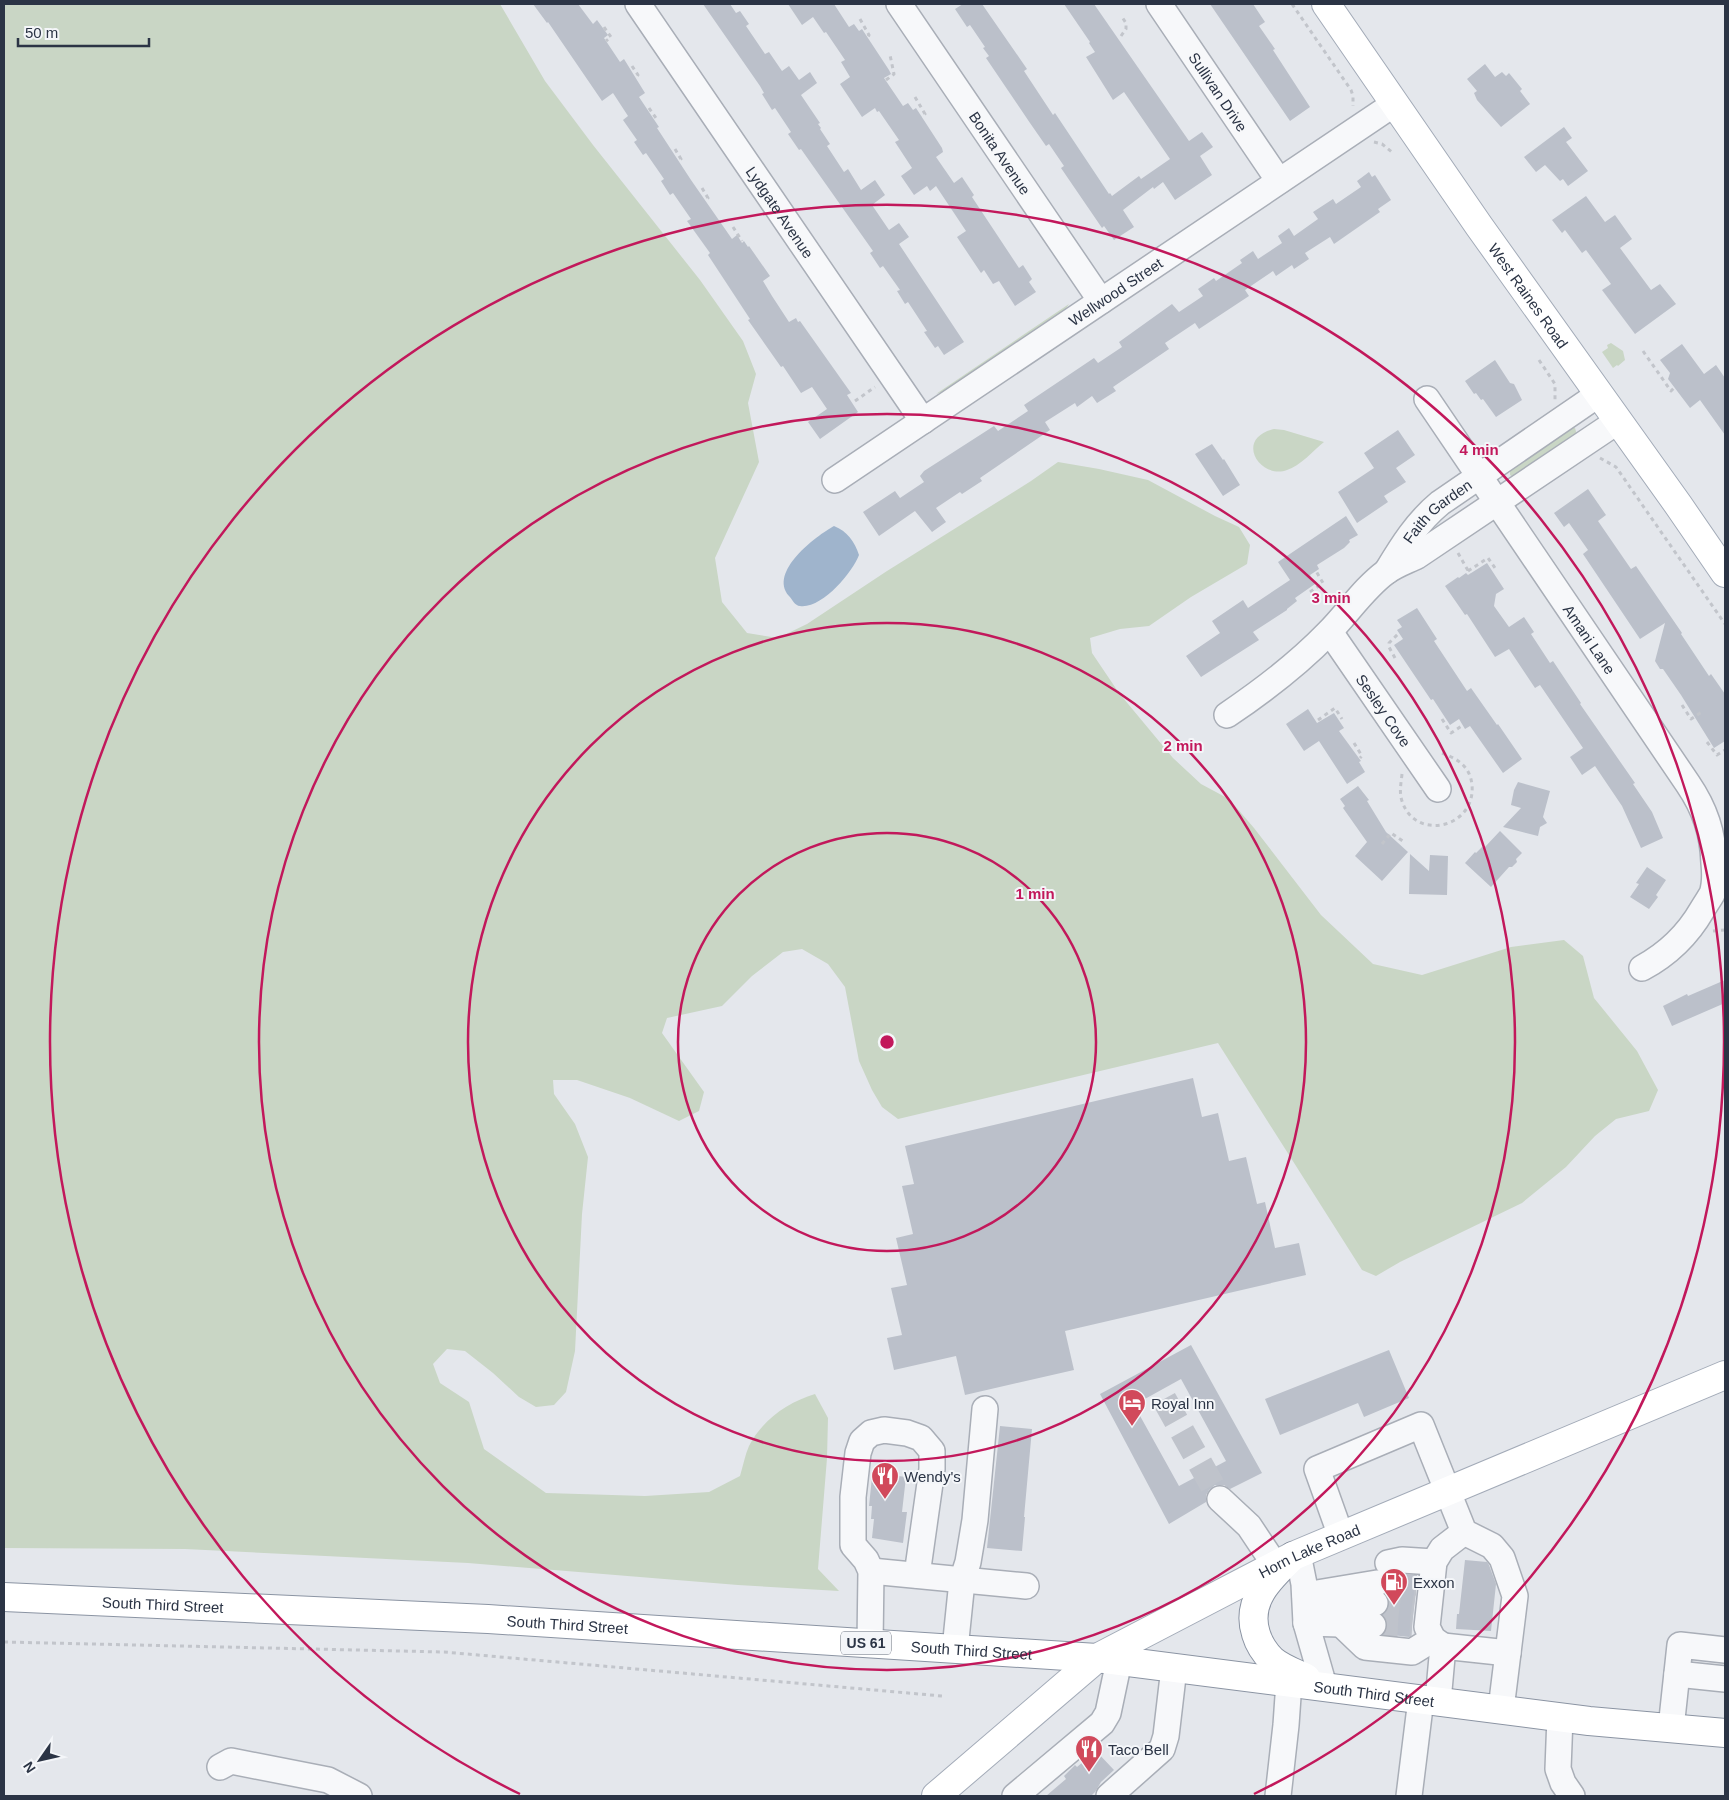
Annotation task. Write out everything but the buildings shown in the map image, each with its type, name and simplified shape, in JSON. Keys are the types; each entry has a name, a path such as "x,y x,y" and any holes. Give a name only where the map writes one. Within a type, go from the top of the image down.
{"main road":[{"name":"West Raines Road","path":"1330,10 1479,226 1725,573"},
{"name":"Horn Lake Road","path":"943,1794 1108,1659 1289,1558 1725,1376"},
{"path":"1289,1558 1261,1591 1255,1603 1253,1624 1263,1650 1274,1661 1322,1686"},
{"name":"South Third Street","path":"8,1599 488,1619 1108,1659 1501,1710 1725,1733"}],"street":[{"name":"Lydgate Avenue","path":"638,4 923,421"},
{"name":"Bonita Avenue","path":"899,4 1101,301"},
{"name":"Sullivan Drive","path":"1159,4 1279,181"},
{"name":"Wellwood Street","path":"836,480 1394,104"},
{"name":"Faith Garden","path":"1387,572 1405,541 1429,512 1599,394"},
{"name":"Amani Lane","path":"1427,399 1699,800 1706,816 1714,848 1718,896"},
{"name":"Faith Garden","path":"1227,715 1280,678 1330,632 1361,596 1387,572 1417,556 1618,421"},
{"name":"Sesley Cove","path":"1330,632 1438,789"},
{"path":"1642,968 1666,953 1676,944 1718,896"},
{"path":"955,1649 962,1581 968,1562 975,1520 985,1409"},
{"path":"1340,1536 1317,1469 1421,1425 1449,1490 1464,1532 1492,1546 1502,1558 1516,1596 1501,1710"},
{"path":"870,1644 871,1571 866,1560 854,1545 853,1497 858,1453 862,1441 871,1433 884,1430 907,1433 921,1438 932,1451 932,1469 917,1575"},
{"path":"1220,1499 1289,1558 1305,1609 1322,1686"},
{"path":"1409,1796 1430,1700 1426,1626 1427,1577 1442,1549 1464,1532"},
{"path":"1341,1624 1378,1588 1402,1560 1427,1577"},
{"path":"871,1571 1026,1586"},
{"path":"1305,1609 1350,1588 1378,1588"},
{"path":"1305,1609 1378,1588"},
{"path":"1305,1609 1341,1624 1365,1647 1412,1652 1426,1626"},
{"path":"1426,1626 1508,1653"},
{"path":"1671,1728 1680,1645 1725,1650"},
{"path":"1015,1796 1102,1723 1108,1713 1108,1659"},
{"path":"1109,1796 1162,1749 1166,1736 1174,1668"},
{"path":"1677,1674 1725,1679"},
{"path":"1278,1796 1289,1682"},
{"path":"1560,1717 1558,1769 1563,1783 1572,1796"},
{"path":"220,1767 231,1761 359,1796"}],"path":[{"path":"1292,4 1351,90 1353,96 1352,109"},
{"path":"1121,36 1126,29 1126,23 1122,17"},
{"path":"860,19 870,35 868,37"},
{"path":"604,27 611,37 606,40"},
{"path":"886,80 894,74 890,55"},
{"path":"632,66 638,76 636,78"},
{"path":"915,97 925,114 921,116"},
{"path":"649,108 656,118 654,119"},
{"path":"675,149 681,159 679,160"},
{"path":"702,188 708,198 706,199"},
{"path":"733,228 742,241"},
{"path":"1643,351 1670,391 1674,388"},
{"path":"1539,360 1555,384 1555,403"},
{"path":"855,401 876,386 882,393"},
{"path":"1594,457 1605,460 1616,468 1725,624"},
{"path":"1454,546 1469,572 1488,558 1495,568"},
{"path":"1310,592 1324,583 1316,571"},
{"path":"1396,658 1389,643 1398,634"},
{"path":"1682,705 1691,719 1703,711"},
{"path":"1318,720 1335,708 1342,719"},
{"path":"1442,719 1452,733 1463,725"},
{"path":"1707,742 1716,756 1725,750"},
{"path":"1354,743 1362,756 1360,758"},
{"path":"1400,769 1402,775 1400,792 1402,801 1409,813 1419,821 1429,825 1449,824 1468,808 1472,792 1472,780 1462,763 1453,757 1436,751"},
{"path":"1382,844 1391,833 1404,842"},
{"path":"4,1642 444,1652 942,1696"}],"green space":[{"path":"4,4 500,4 545,81 700,280 743,341 756,374 748,403 759,462 715,558 722,602 747,633 778,638 807,624 1058,462 1148,480 1239,527 1250,545 1247,564 1191,597 1149,626 1120,629 1090,638 1092,653 1119,693 1173,758 1201,784 1229,799 1254,828 1321,915 1373,964 1422,975 1511,947 1564,940 1583,956 1594,998 1637,1051 1658,1090 1649,1111 1616,1119 1595,1136 1566,1167 1522,1203 1400,1262 1376,1276 1362,1270 1218,1043 898,1119 882,1107 859,1061 845,987 828,964 802,949 783,952 752,976 722,1006 667,1018 662,1033 704,1092 699,1111 679,1121 630,1098 577,1080 553,1080 554,1094 575,1124 588,1157 582,1214 575,1351 566,1392 554,1405 536,1407 519,1397 465,1351 447,1349 433,1364 440,1383 469,1402 484,1449 546,1493 645,1496 709,1492 740,1476 749,1446 768,1420 795,1402 815,1394 828,1418 827,1458 818,1569 839,1591 738,1585 468,1563 185,1549 4,1548"},
{"path":"1069,304 1065,310 947,390 936,394"},
{"path":"1611,343 1623,351 1625,360 1613,368 1602,352"},
{"path":"1569,428 1575,428 1577,435 1514,478 1510,475 1510,470"},
{"path":"1274,429 1284,430 1324,442 1302,462 1287,470 1277,472 1261,464 1255,457 1253,449 1255,441 1262,434"}],"water":[{"path":"834,526 850,538 859,555 843,580 826,596 818,602 798,606 784,587 785,576 789,566 806,546"}],"tunnel":[{"path":"1164,1399 1220,1499"},
{"path":"1377,1583 1416,1583"},
{"path":"1375,1603 1414,1608"},
{"path":"1373,1625 1412,1627"}],"place":[{"name":"Royal Inn","path":"1132,1427"},
{"name":"Wendy's","path":"885,1500"},
{"name":"Exxon","path":"1394,1606"},
{"name":"Taco Bell","path":"1089,1773"}]}
